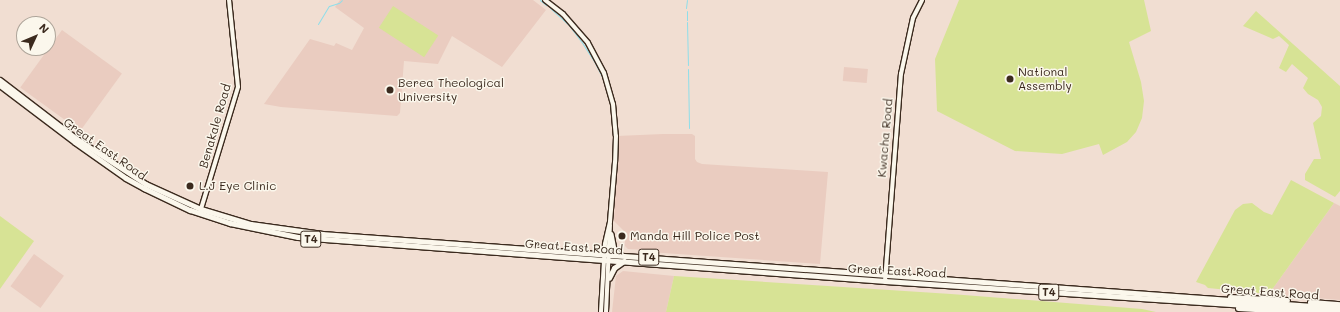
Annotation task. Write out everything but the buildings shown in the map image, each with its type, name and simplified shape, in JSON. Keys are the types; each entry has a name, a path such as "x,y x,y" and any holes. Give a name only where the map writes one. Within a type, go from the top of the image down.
{"main road":[{"path":"546,0 563,14 588,43 600,65 610,92 616,136 607,254 608,278 606,312"},
{"name":"Kwacha Road","path":"885,281 901,74 913,18 922,0"},
{"name":"Great East Road","path":"0,80 77,139 127,173 167,195 201,209 252,224 296,231 1340,308"},
{"name":"Great East Road","path":"0,85 126,178 165,199 230,223 298,237 321,240 885,281 1210,304 1340,311"},
{"path":"610,222 614,249 620,255"},
{"path":"607,254 611,234"},
{"path":"598,260 604,266"},
{"path":"601,312 604,266 607,260"},
{"path":"608,278 614,268 624,261"},
{"name":"Great East Road","path":"1198,297 1243,297 1340,304"},
{"name":"Great East Road","path":"1210,304 1215,306 1306,312"}],"street":[{"name":"Benakale Road","path":"201,209 238,87 230,0"}],"shaded area":[{"path":"340,0 533,0 546,10 502,67 452,36 438,64 404,61 400,113 397,116 281,107 264,104 310,39 334,46 336,43 352,50 364,28 335,7"},
{"path":"62,30 122,73 80,131 20,87 43,56 56,56 56,38"},
{"path":"844,67 868,69 867,83 843,81"},
{"path":"692,134 695,136 695,159 697,162 702,164 828,172 820,264 649,252 646,250 628,249 625,246 625,232 614,221 617,136"},
{"path":"1334,203 1340,206 1340,300 1269,294"},
{"path":"34,254 64,276 40,308 10,286"},
{"path":"623,271 674,276 666,312 612,312 616,276"}],"green space":[{"path":"959,0 1144,0 1151,31 1129,42 1141,82 1144,101 1142,118 1136,132 1127,142 1103,155 1099,144 1062,154 1015,151 937,111 935,59"},
{"path":"393,6 438,35 424,57 379,28"},
{"path":"1256,11 1340,86 1340,191 1335,197 1305,180 1305,174 1314,159 1321,159 1313,123 1321,116 1322,107 1318,100 1308,94 1303,88 1308,78 1292,64 1286,72 1279,68 1289,45 1279,36 1273,39 1243,26"},
{"path":"1291,180 1334,203 1269,294 1208,288 1205,285 1196,282 1235,210 1243,204 1252,203 1264,212 1272,215"},
{"path":"0,216 34,241 0,289"},
{"path":"674,276 951,294 1142,309 1156,312 666,312"}],"waterway":[{"path":"318,24 329,6 339,3 342,0"},
{"path":"540,0 546,5"},
{"path":"686,8 687,0"},
{"path":"550,8 568,24 581,41 594,61 604,81"},
{"path":"687,11 687,20"},
{"path":"687,22 688,65"},
{"path":"688,69 689,128"},
{"path":"611,103 612,116"}],"place":[{"name":"National Assembly","path":"1010,79"},
{"name":"Berea Theological University","path":"390,90"},
{"name":"L.J Eye Clinic","path":"190,186"},
{"name":"Manda Hill Police Post","path":"622,236"}]}
